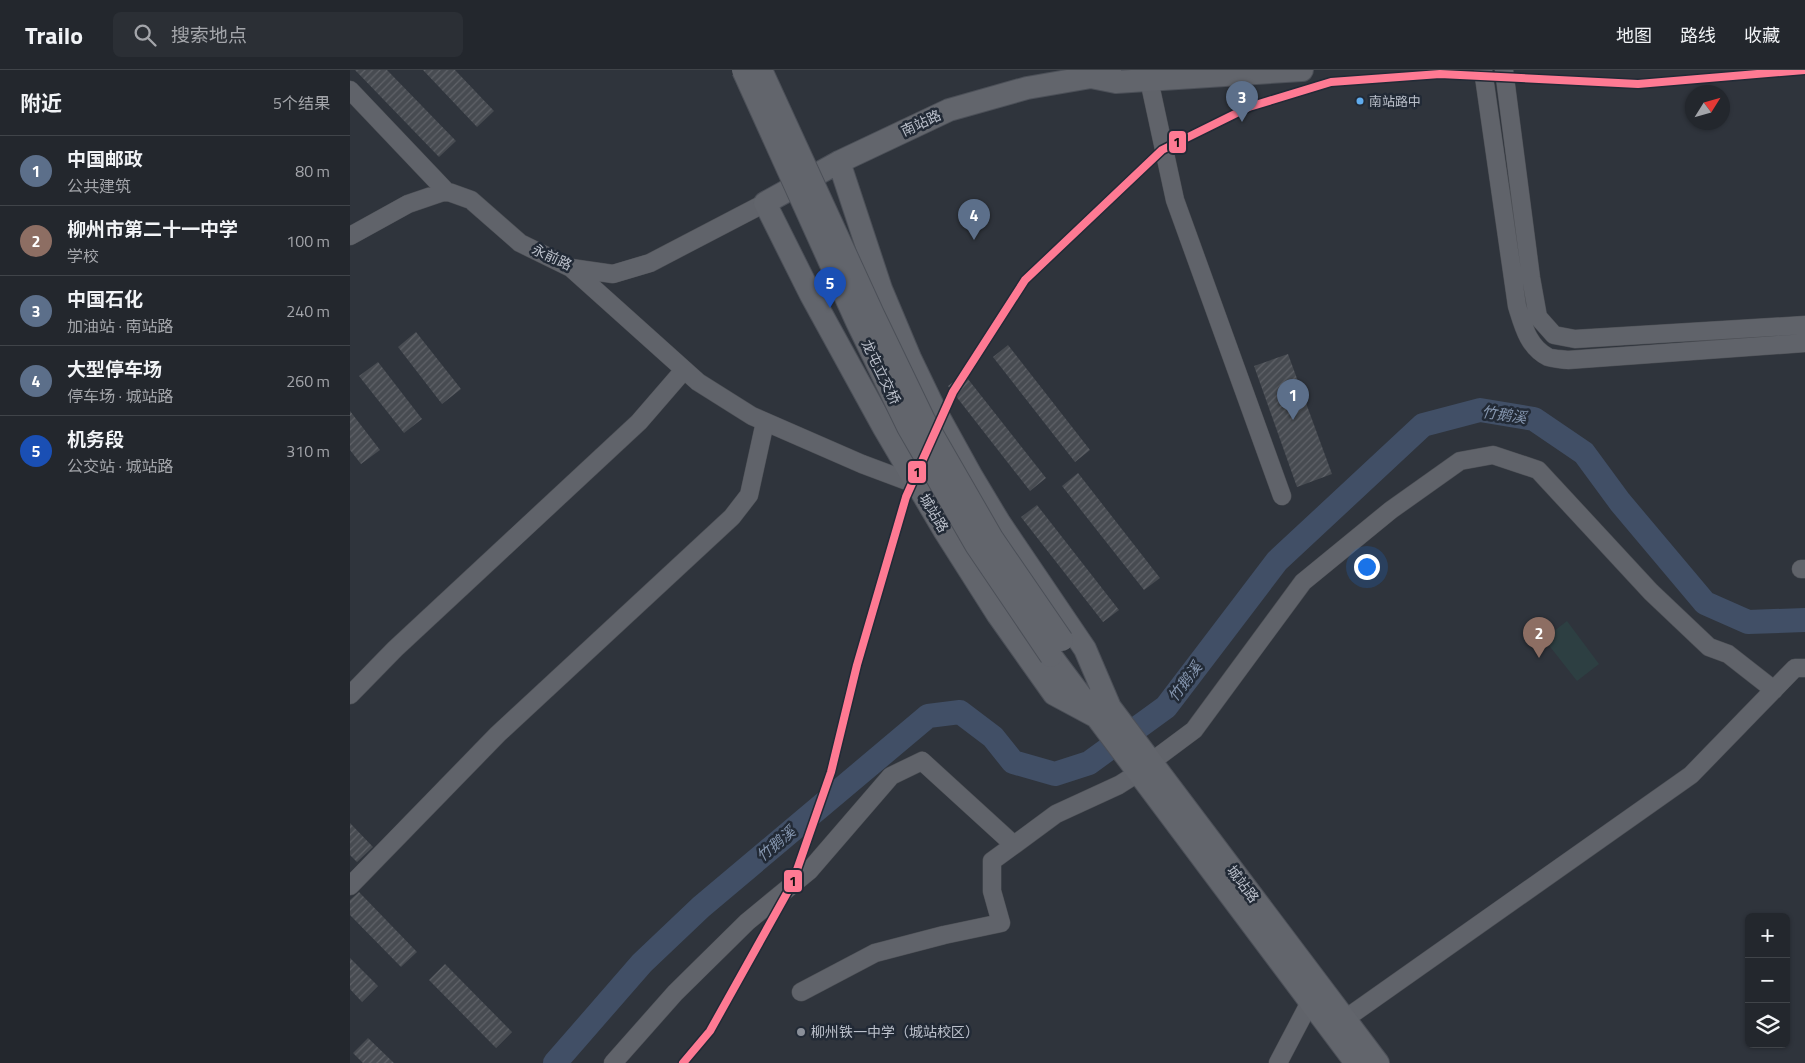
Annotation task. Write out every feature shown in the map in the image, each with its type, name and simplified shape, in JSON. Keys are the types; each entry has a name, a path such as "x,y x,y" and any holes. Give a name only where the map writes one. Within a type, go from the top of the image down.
{"main road":[{"name":"龙屯立交桥","path":"743,70 857,322 908,427 976,545 1057,648"},
{"name":"龙屯立交桥","path":"761,70 924,420 1057,648"},
{"name":"南站路","path":"765,203 839,162 950,110 1028,88 1100,74 1116,82 1302,70"},
{"name":"城站路","path":"839,162 881,289 910,358 935,410 999,522 1085,649 1104,713"},
{"name":"城站路","path":"765,203 811,296 918,485 998,615 1054,694 1104,713"},
{"name":"城站路","path":"1057,648 1141,763 1317,996 1356,1063"},
{"name":"城站路","path":"1317,996 1345,1019 1378,1063"}],"street":[{"path":"1483,70 1517,306 1526,335 1535,346 1548,357 1568,360 1805,343"},
{"path":"1504,70 1531,278 1538,317 1554,336 1575,339 1805,325"},
{"path":"1149,80 1175,200 1282,496"},
{"path":"350,90 446,192 408,204 350,236"},
{"name":"永前路","path":"446,192 471,200 520,242 571,268 613,274 650,263 765,203"},
{"path":"571,268 698,382 752,416 862,464 918,485"},
{"path":"350,695 395,649 639,422 684,370"},
{"path":"350,886 498,734 732,516 749,495 765,422"},
{"path":"801,992 876,953 944,935 1001,923 992,891 992,861 1056,814 1119,785 1141,763 1194,730 1302,582 1391,510 1460,461 1493,454 1538,470 1651,592 1709,647 1728,654 1774,690"},
{"path":"1345,1019 1691,775 1795,668 1805,668"},
{"path":"613,1063 675,993 747,922 809,871 891,776 922,761 1014,845"},
{"path":"1278,1063 1317,996"}],"shaded area":[{"path":"1567,621 1599,664 1577,681 1544,639"}],"building":[{"path":"355,70 387,70 456,141 439,157"},
{"path":"423,70 455,70 494,111 477,127"},
{"path":"416,332 461,389 442,404 398,347"},
{"path":"1008,345 1090,450 1075,462 993,357"},
{"path":"1288,354 1332,474 1297,487 1254,366"},
{"path":"378,362 422,419 404,433 359,376"},
{"path":"964,374 1046,478 1030,491 948,386"},
{"path":"350,411 380,450 361,464 350,450"},
{"path":"1078,473 1160,578 1144,590 1062,486"},
{"path":"1037,505 1119,610 1103,622 1021,517"},
{"path":"350,823 373,847 357,862 350,855"},
{"path":"359,892 417,952 401,967 350,915 350,900"},
{"path":"350,958 378,986 362,1002 350,989"},
{"path":"445,964 512,1032 496,1048 429,980"},
{"path":"368,1038 394,1063 363,1063 353,1053"}],"waterway":[{"name":"竹鹅溪","path":"555,1063 642,963 701,907 928,716 960,712 993,737 1013,762 1055,774 1089,763 1166,707 1277,561 1423,425 1480,410 1534,419 1584,453 1620,502 1705,603 1748,622 1805,620"}],"transit line":[{"name":"1","path":"683,1063 710,1031 792,884 831,772 857,665 906,497 953,392 1025,280 1162,150 1249,107 1331,82 1440,74 1638,84 1805,70"}],"place":[{"name":"南站路中","path":"1360,101"},
{"name":"中国石化","path":"1242,122"},
{"name":"大型停车场","path":"974,240"},
{"name":"机务段","path":"830,308"},
{"name":"中国邮政","path":"1293,420"},
{"name":"柳州市第二十一中学","path":"1539,658"},
{"name":"柳州铁一中学（城站校区）","path":"801,1032"}]}
